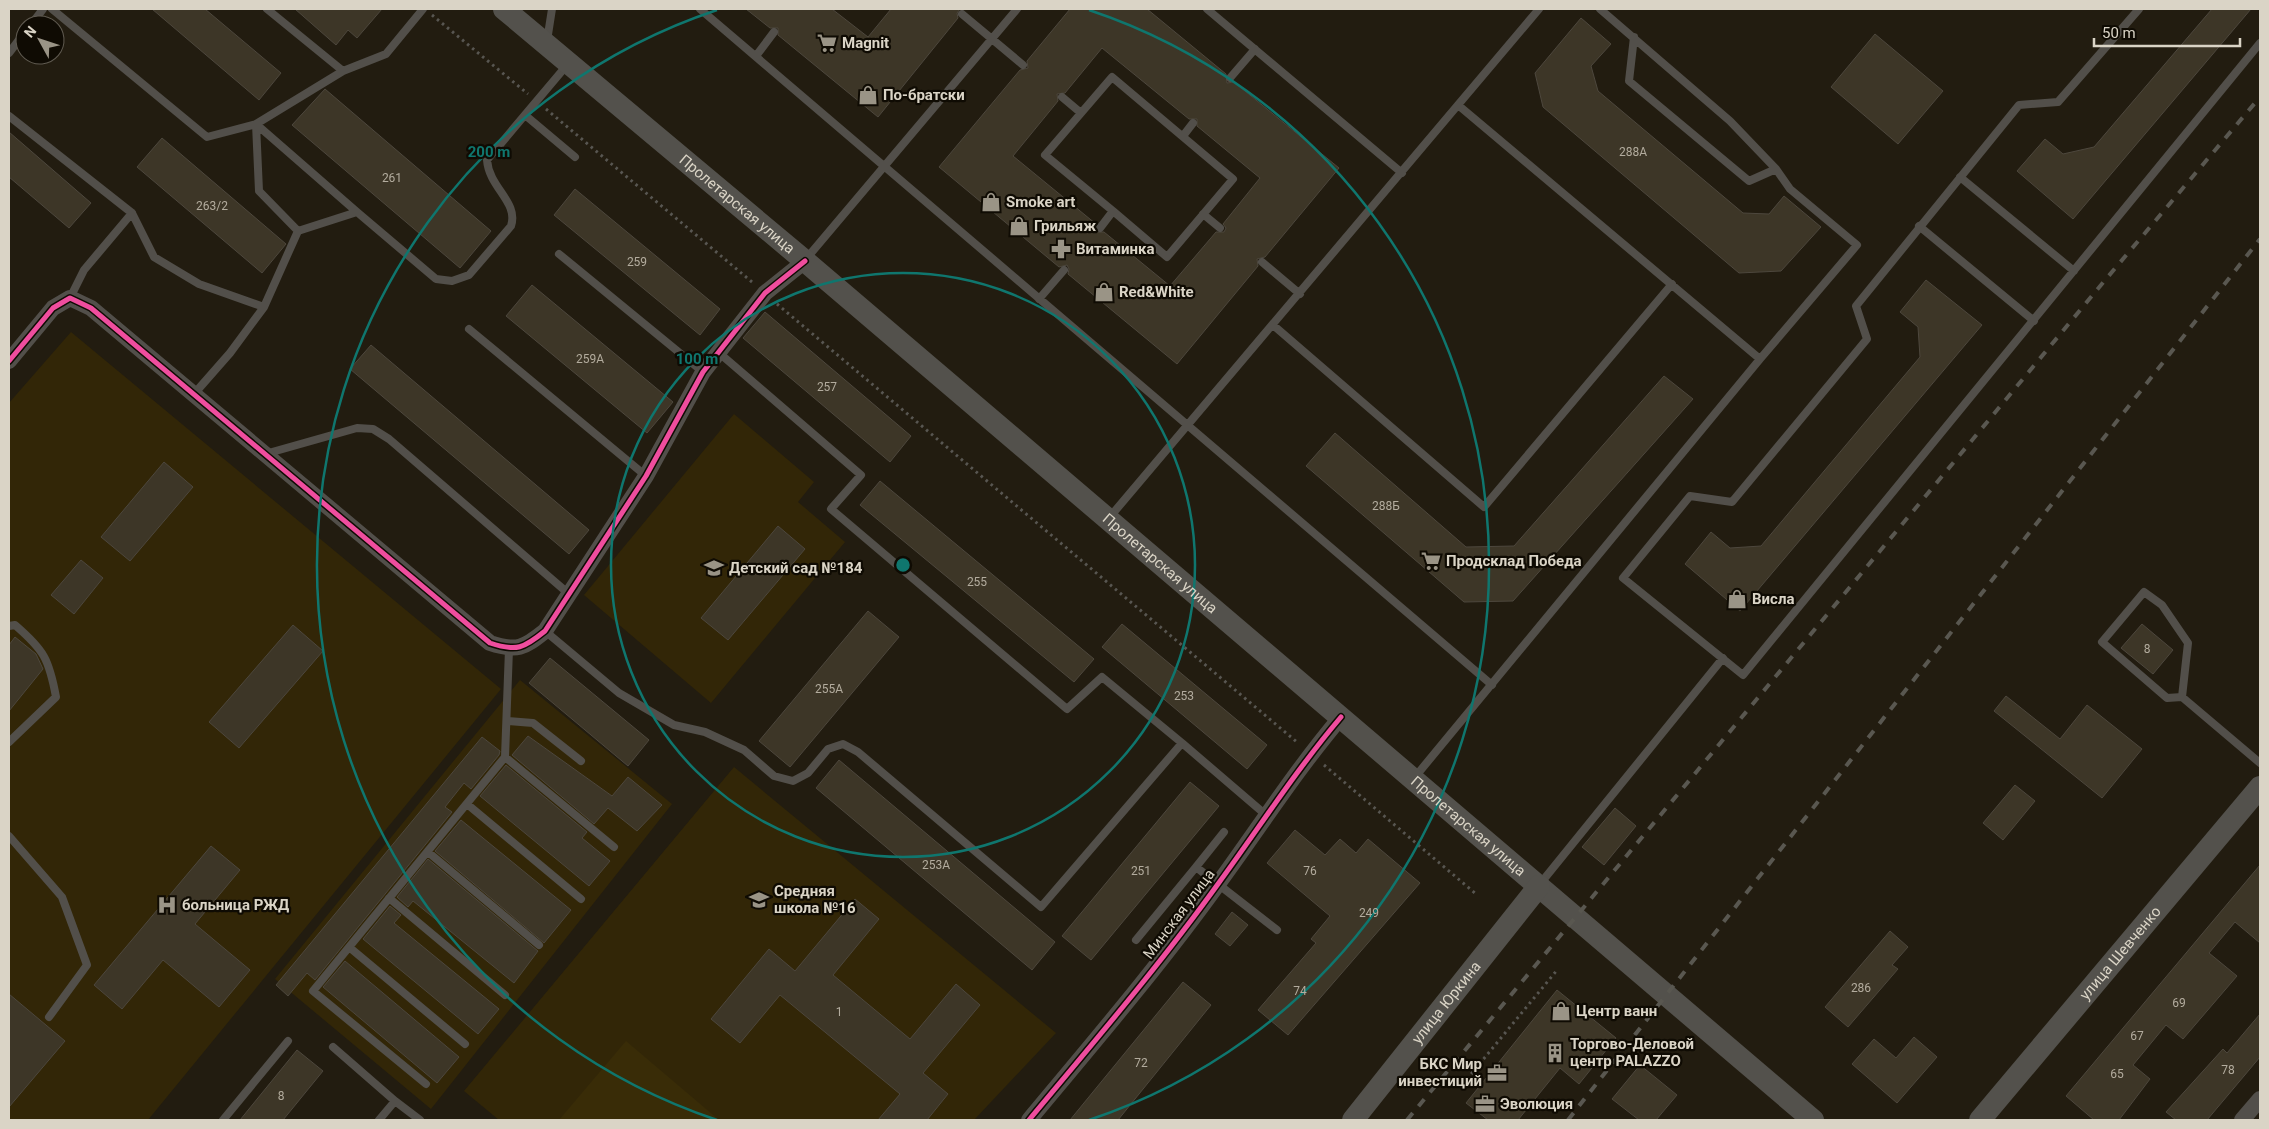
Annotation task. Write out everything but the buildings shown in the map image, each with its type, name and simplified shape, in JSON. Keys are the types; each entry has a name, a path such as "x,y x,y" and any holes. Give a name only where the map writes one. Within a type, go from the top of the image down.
{"main road":[{"name":"Пролетарская улица","path":"504,9 805,260 1813,1120"},
{"name":"улица Шевченко","path":"1980,1120 2260,787"},
{"name":"улица Юркина","path":"1352,1120 1539,886"}],"street":[{"path":"9,361 53,308 70,298 91,308 490,643 509,649 528,644 545,631 646,476 703,372 765,294 805,260"},
{"name":"Минская улица","path":"1029,1120 1142,984 1218,884 1310,754 1341,717"},
{"path":"2242,1120 2260,1099"}],"lane":[{"path":"52,9 207,137 256,124 343,71 386,54 424,9"},
{"path":"267,9 343,71"},
{"path":"547,45 552,9"},
{"path":"700,9 1492,685"},
{"path":"805,260 1017,9"},
{"path":"1207,9 1402,173"},
{"path":"1108,520 1539,9"},
{"path":"1414,778 1760,359 1857,245 1790,188 1776,169 1730,121 1600,9"},
{"path":"2138,9 2058,102 2019,105 1960,176 1856,306 1867,340 1732,502 1690,496 1623,578 1743,675 2260,42"},
{"path":"962,14 1023,65"},
{"path":"756,56 774,32"},
{"path":"1634,38 1629,81 1748,181 1776,169"},
{"path":"1230,78 1255,49"},
{"path":"256,124 436,278 452,281 469,275 511,226 513,210 492,181 488,171 487,160 568,63"},
{"path":"1112,77 1182,136 1232,178 1167,256 1045,155 1112,77"},
{"path":"1062,97 1081,113"},
{"path":"1458,105 1760,359"},
{"path":"525,115 575,157"},
{"path":"9,116 132,213 154,257 199,284 264,307"},
{"path":"1182,136 1193,123"},
{"path":"256,124 259,191 298,231"},
{"path":"1960,176 2074,271"},
{"path":"1100,228 1113,211"},
{"path":"194,394 230,353 264,307 298,231 357,212"},
{"path":"70,298 84,270 132,213"},
{"path":"1203,214 1220,228"},
{"path":"1919,226 2034,320"},
{"path":"559,254 703,372"},
{"path":"1262,262 1300,294"},
{"path":"1039,299 1064,270"},
{"path":"1273,325 1484,507 1672,284"},
{"path":"469,329 646,476"},
{"path":"718,352 861,475 831,509 1066,709 1102,677 1266,815"},
{"path":"265,454 356,428 373,429 389,439 569,594"},
{"path":"2182,697 2188,643 2162,604 2144,592 2102,642 2167,698 2182,697 2260,763"},
{"path":"9,626 15,625 38,645 50,667 56,697 9,742"},
{"path":"545,631 619,692 674,725 705,732 744,750 774,776 793,782 808,773 828,749 843,744 858,752 1041,907 1182,743"},
{"path":"426,1084 313,991 505,757 509,649"},
{"path":"1539,886 1722,658"},
{"path":"507,721 534,723 581,761"},
{"path":"505,757 614,847"},
{"path":"467,804 581,899"},
{"path":"1136,940 1224,832"},
{"path":"9,836 62,898 87,965 49,1017"},
{"path":"428,852 539,945"},
{"path":"1196,867 1277,930"},
{"path":"390,898 505,995"},
{"path":"349,946 465,1044"},
{"path":"222,1120 288,1041"},
{"path":"333,1047 395,1101 420,1120"},
{"path":"379,1120 395,1101"}],"path":[{"path":"424,9 536,101 1476,894"},
{"path":"1467,1079 1558,969"}],"shaded area":[{"name":"больница РЖД","path":"71,332 501,689 148,1120 9,1120 9,403"},
{"name":"Детский сад №184","path":"734,414 814,482 798,502 845,542 711,703 584,595"},
{"path":"520,680 672,804 431,1109 275,979"},
{"name":"Средняя школа №16","path":"734,767 1056,1033 974,1120 499,1120 464,1091"},
{"path":"626,1041 719,1120 559,1120"}],"railway":[{"path":"1407,1120 2101,285 2260,97"},
{"path":"1568,1120 2260,239"}],"cycle path":[{"path":"9,361 53,308 70,298 91,308 490,643 514,648 525,645 545,631 646,476 703,372 765,293 805,261"},
{"path":"1029,1120 1173,945 1293,778 1341,717"}],"place":[{"name":"Magnit","path":"827,43"},
{"name":"По-братски","path":"868,95"},
{"name":"Smoke art","path":"991,202"},
{"name":"Грильяж","path":"1019,226"},
{"name":"Витаминка","path":"1061,249"},
{"name":"Red&White","path":"1104,292"},
{"name":"Продсклад Победа","path":"1431,561"},
{"name":"Детский сад №184","path":"714,568"},
{"name":"Висла","path":"1737,599"},
{"name":"Средняя школа №16","path":"759,900"},
{"name":"больница РЖД","path":"167,905"},
{"name":"Центр ванн","path":"1561,1011"},
{"name":"Торгово-Деловой центр PALAZZO","path":"1555,1053"},
{"name":"БКС Мир инвестиций","path":"1497,1073"},
{"name":"Эволюция","path":"1485,1104"}]}
